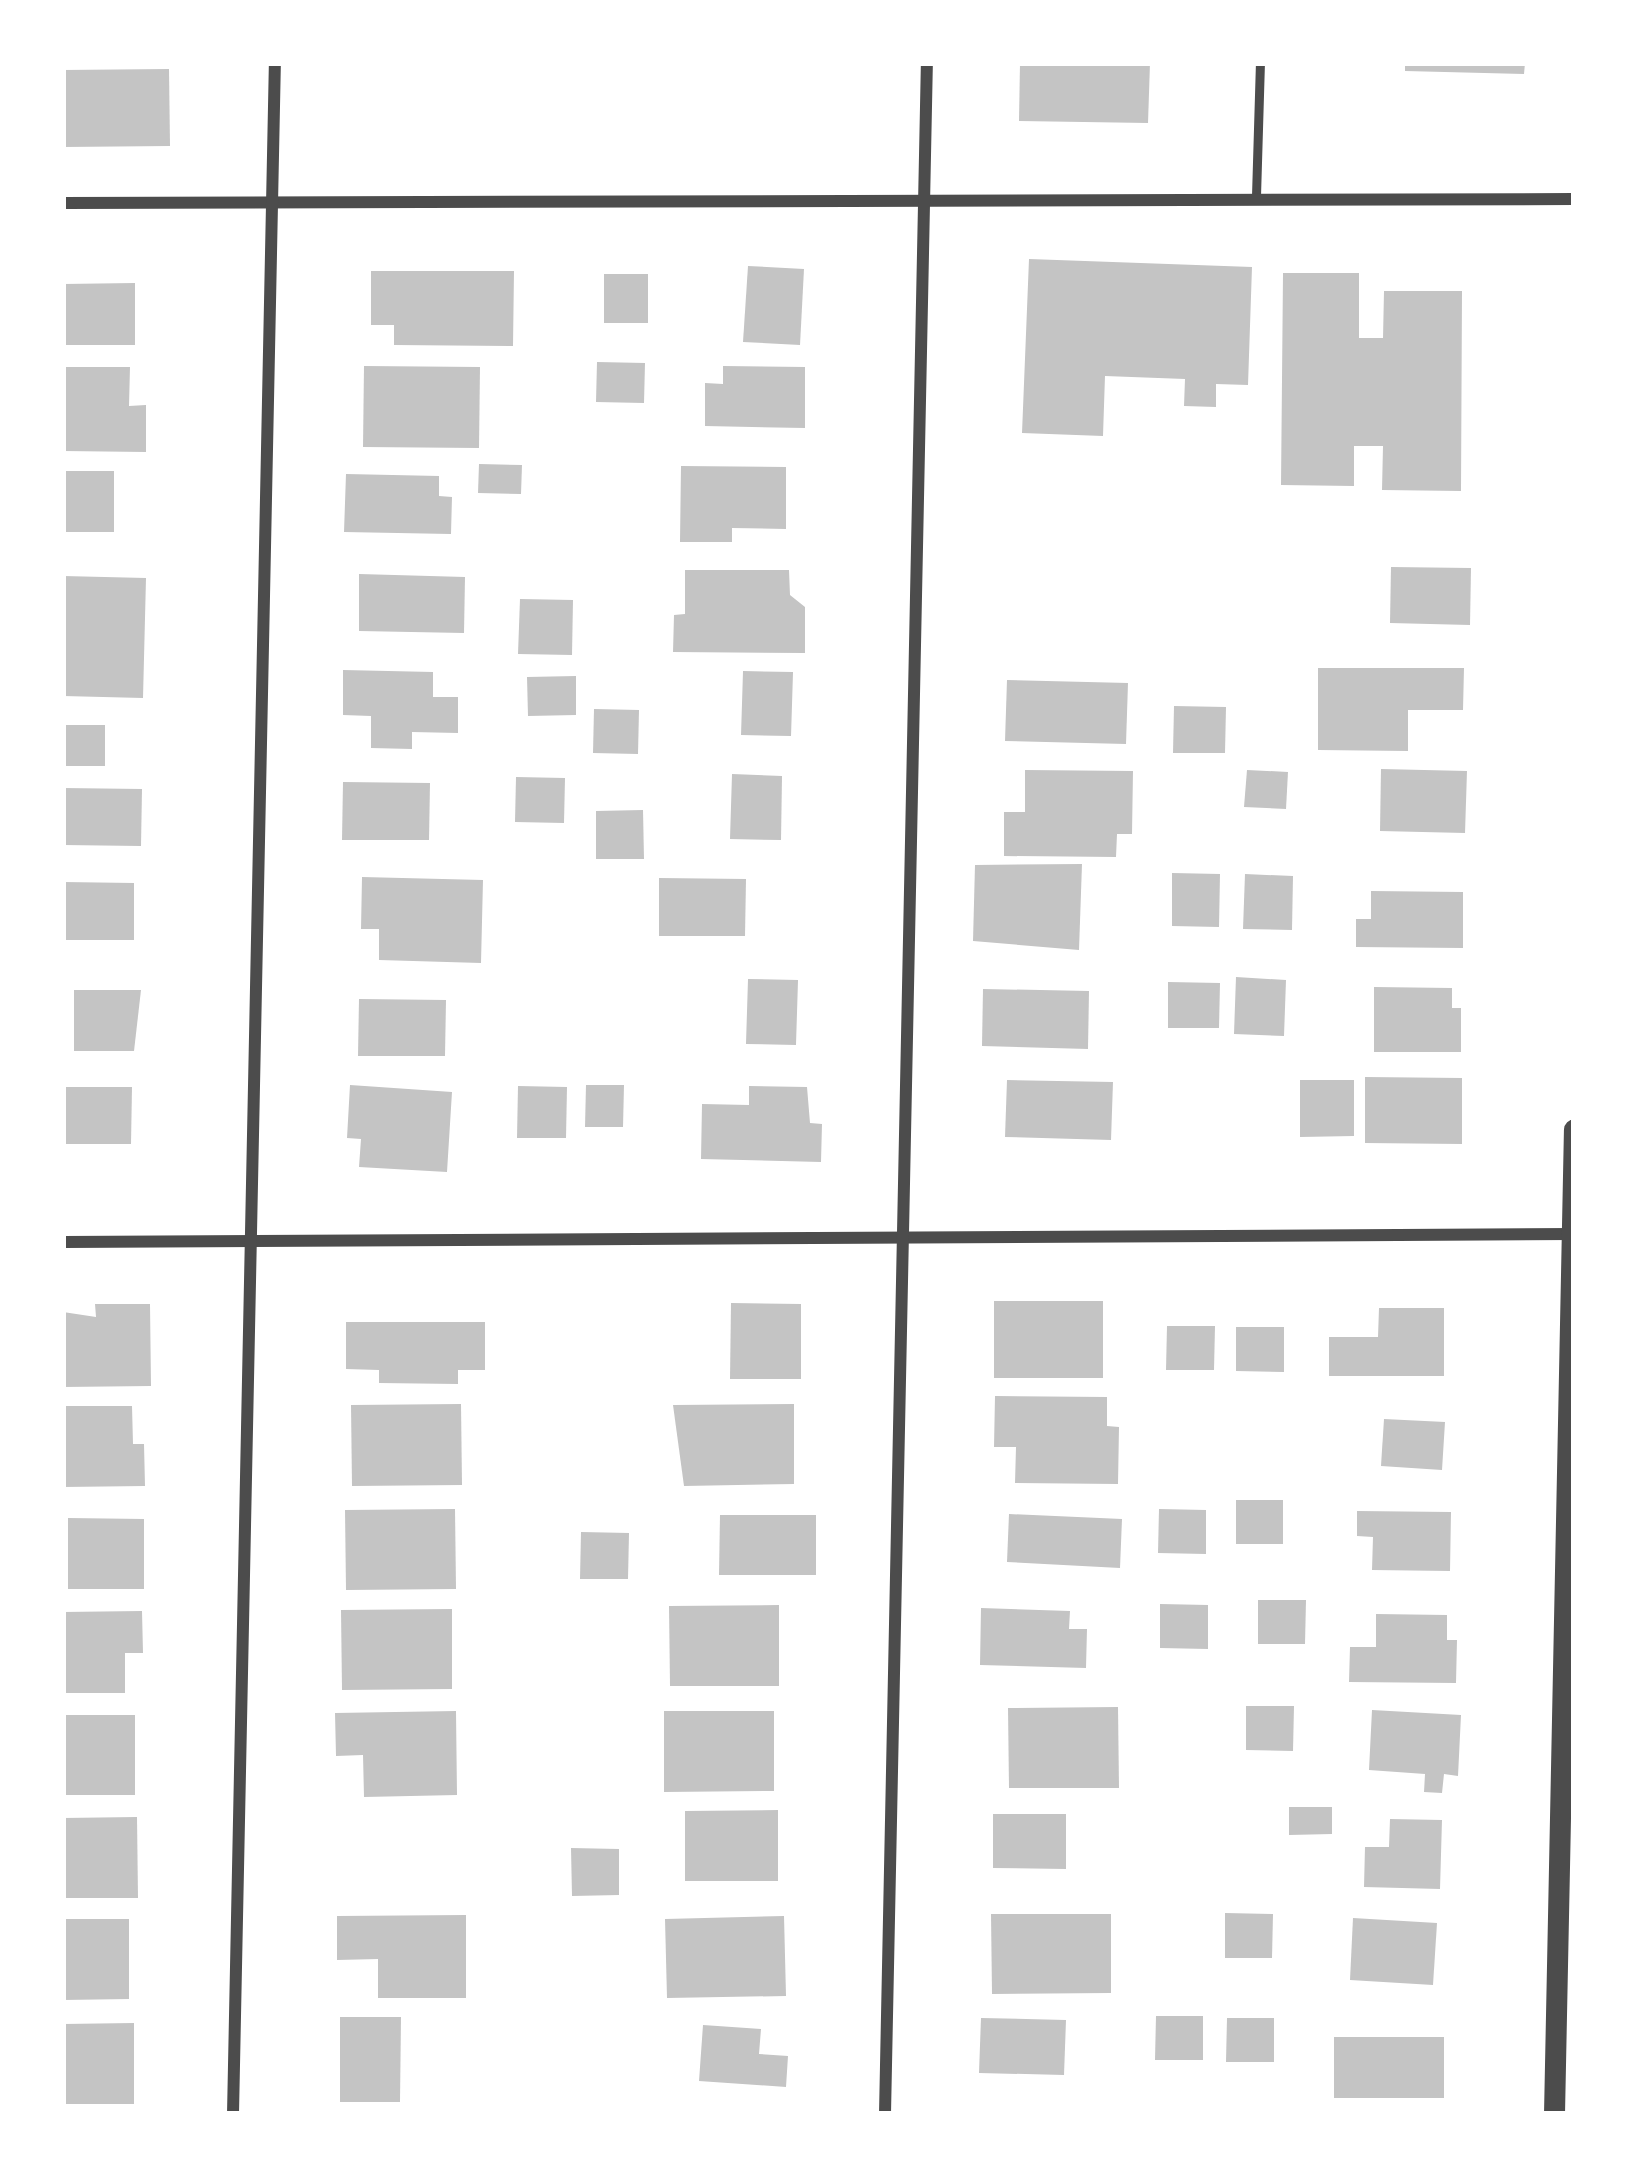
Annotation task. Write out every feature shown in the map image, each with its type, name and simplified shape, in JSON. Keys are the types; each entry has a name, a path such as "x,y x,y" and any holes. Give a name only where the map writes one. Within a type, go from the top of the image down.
{"street":[{"path":"233,2114 275,63"},
{"path":"885,2114 927,63"},
{"path":"63,202 1256,196 1574,199"},
{"path":"1554,2114 1574,1129"},
{"path":"63,1242 1573,1234"}],"lane":[{"path":"1256,196 1260,63"}],"building":[{"path":"1020,63 1150,63 1148,123 1019,121"},
{"path":"1405,63 1525,63 1524,74 1405,71"},
{"path":"169,69 170,146 63,147 63,70"},
{"path":"1029,259 1252,267 1248,385 1216,384 1216,407 1184,406 1185,379 1105,376 1103,436 1022,433"},
{"path":"748,266 804,269 800,345 743,342"},
{"path":"371,271 514,271 513,346 394,345 394,325 371,325"},
{"path":"1283,273 1359,273 1359,338 1383,338 1384,291 1462,291 1461,491 1382,490 1383,446 1354,446 1354,486 1281,485"},
{"path":"604,274 648,274 648,323 604,323"},
{"path":"135,283 135,345 63,345 63,284"},
{"path":"597,362 645,363 644,403 596,402"},
{"path":"364,366 480,367 479,448 363,447"},
{"path":"723,366 805,367 805,428 705,426 705,383 723,384"},
{"path":"63,367 130,367 129,406 146,405 146,452 63,451"},
{"path":"479,464 522,465 521,494 478,493"},
{"path":"681,466 786,467 786,529 732,528 732,542 680,542"},
{"path":"63,471 114,471 114,532 63,532"},
{"path":"346,474 439,476 439,496 452,497 451,534 344,532"},
{"path":"1391,567 1471,568 1470,625 1390,623"},
{"path":"685,570 789,570 790,595 805,607 805,653 673,652 674,615 685,614"},
{"path":"359,574 465,577 464,633 359,631"},
{"path":"63,576 146,578 143,698 63,696"},
{"path":"520,599 573,600 572,655 518,654"},
{"path":"1318,668 1464,668 1463,710 1408,710 1408,751 1318,750"},
{"path":"343,670 433,672 433,697 458,697 458,733 412,732 412,749 371,748 371,716 343,715"},
{"path":"743,671 793,672 791,736 741,735"},
{"path":"576,676 576,715 528,716 527,677"},
{"path":"1007,680 1128,683 1126,744 1005,741"},
{"path":"1174,706 1226,707 1225,753 1173,753"},
{"path":"594,709 639,710 638,754 593,753"},
{"path":"63,725 105,725 105,766 63,766"},
{"path":"1381,769 1467,771 1465,833 1380,831"},
{"path":"1025,770 1133,771 1132,834 1117,834 1116,857 1004,856 1004,812 1025,812"},
{"path":"1247,770 1288,772 1286,809 1244,807"},
{"path":"732,774 782,776 781,840 730,839"},
{"path":"516,777 565,778 564,823 515,822"},
{"path":"343,782 430,783 429,840 342,840"},
{"path":"63,788 142,789 141,846 63,845"},
{"path":"643,810 644,859 596,859 596,811"},
{"path":"1082,864 1079,950 973,941 975,865"},
{"path":"1172,873 1220,874 1219,927 1172,926"},
{"path":"1245,874 1293,876 1292,930 1243,929"},
{"path":"362,877 483,880 481,963 379,960 379,929 361,929"},
{"path":"659,878 746,879 745,936 659,936"},
{"path":"63,882 134,883 134,940 63,940"},
{"path":"1371,891 1463,892 1463,948 1356,947 1356,919 1371,919"},
{"path":"1236,977 1286,980 1284,1036 1234,1034"},
{"path":"748,979 798,980 796,1045 746,1044"},
{"path":"1168,982 1220,983 1219,1028 1168,1028"},
{"path":"1374,987 1452,988 1452,1008 1461,1008 1461,1052 1374,1052"},
{"path":"983,989 1089,991 1088,1049 982,1046"},
{"path":"74,990 141,990 134,1051 74,1051"},
{"path":"359,999 446,1000 445,1056 358,1056"},
{"path":"1365,1077 1462,1078 1462,1144 1365,1143"},
{"path":"1007,1080 1113,1082 1111,1140 1005,1137"},
{"path":"1300,1080 1354,1080 1354,1136 1300,1137"},
{"path":"350,1085 452,1092 447,1172 359,1167 361,1139 347,1138"},
{"path":"586,1085 624,1085 623,1127 585,1127"},
{"path":"518,1086 567,1087 566,1138 517,1138"},
{"path":"749,1086 807,1087 810,1123 822,1124 821,1162 701,1159 702,1104 749,1105"},
{"path":"63,1087 132,1087 131,1144 63,1144"},
{"path":"994,1301 1103,1301 1103,1378 994,1378"},
{"path":"731,1303 801,1304 801,1379 730,1379"},
{"path":"95,1304 150,1304 151,1386 63,1387 63,1312 96,1317"},
{"path":"1379,1308 1444,1308 1444,1376 1329,1376 1329,1337 1378,1337"},
{"path":"346,1322 485,1322 485,1370 458,1370 458,1384 379,1383 379,1370 346,1369"},
{"path":"1167,1326 1215,1326 1214,1370 1166,1370"},
{"path":"1236,1327 1284,1327 1284,1372 1236,1371"},
{"path":"995,1396 1107,1397 1107,1426 1119,1427 1118,1484 1015,1483 1016,1447 994,1447"},
{"path":"461,1404 462,1485 352,1486 351,1405"},
{"path":"794,1404 794,1484 684,1486 673,1405"},
{"path":"63,1406 132,1406 133,1444 144,1444 145,1486 63,1487"},
{"path":"1384,1419 1445,1422 1442,1470 1381,1466"},
{"path":"1236,1500 1283,1500 1283,1544 1236,1544"},
{"path":"455,1509 456,1589 346,1590 345,1510"},
{"path":"1159,1509 1206,1510 1206,1554 1158,1553"},
{"path":"1357,1511 1451,1512 1450,1571 1372,1570 1373,1537 1357,1536"},
{"path":"1009,1514 1122,1519 1120,1568 1007,1562"},
{"path":"720,1515 816,1515 816,1575 719,1575"},
{"path":"68,1518 144,1519 144,1589 68,1589"},
{"path":"581,1532 629,1533 628,1579 580,1579"},
{"path":"1258,1600 1306,1600 1305,1644 1258,1644"},
{"path":"1160,1604 1208,1605 1208,1649 1160,1648"},
{"path":"779,1605 779,1686 670,1686 669,1606"},
{"path":"981,1608 1070,1611 1069,1629 1087,1629 1086,1668 980,1665"},
{"path":"452,1609 452,1689 342,1690 341,1610"},
{"path":"142,1611 143,1653 125,1653 125,1693 63,1693 63,1612"},
{"path":"1376,1614 1447,1615 1447,1640 1457,1640 1456,1683 1349,1682 1350,1647 1376,1647"},
{"path":"1246,1706 1294,1706 1293,1751 1246,1750"},
{"path":"1118,1707 1119,1788 1009,1788 1008,1708"},
{"path":"1372,1710 1461,1715 1458,1776 1444,1774 1442,1793 1424,1792 1425,1774 1369,1770"},
{"path":"456,1711 457,1795 364,1797 363,1755 336,1756 335,1713"},
{"path":"664,1711 774,1711 774,1791 664,1792"},
{"path":"63,1715 135,1715 135,1795 63,1795"},
{"path":"1289,1807 1332,1807 1332,1834 1289,1835"},
{"path":"778,1810 778,1881 685,1881 685,1811"},
{"path":"993,1814 1066,1814 1066,1869 993,1868"},
{"path":"137,1817 138,1898 63,1898 63,1818"},
{"path":"1390,1819 1442,1820 1440,1889 1364,1887 1365,1847 1389,1847"},
{"path":"571,1848 619,1849 619,1895 572,1896"},
{"path":"1225,1913 1273,1914 1272,1958 1225,1958"},
{"path":"991,1914 1111,1914 1111,1993 992,1994"},
{"path":"466,1915 466,1998 378,1998 378,1959 337,1960 337,1916"},
{"path":"784,1916 786,1996 667,1998 665,1919"},
{"path":"1353,1918 1437,1923 1433,1985 1350,1980"},
{"path":"63,1919 129,1919 129,1999 63,2000"},
{"path":"1156,2016 1203,2016 1203,2060 1155,2060"},
{"path":"340,2017 401,2017 400,2102 340,2102"},
{"path":"981,2018 1066,2020 1064,2075 979,2073"},
{"path":"1227,2018 1274,2018 1274,2062 1226,2062"},
{"path":"134,2023 134,2104 63,2104 63,2024"},
{"path":"703,2025 761,2029 759,2054 788,2056 786,2087 699,2081"},
{"path":"1334,2037 1444,2037 1444,2098 1334,2098"}]}
